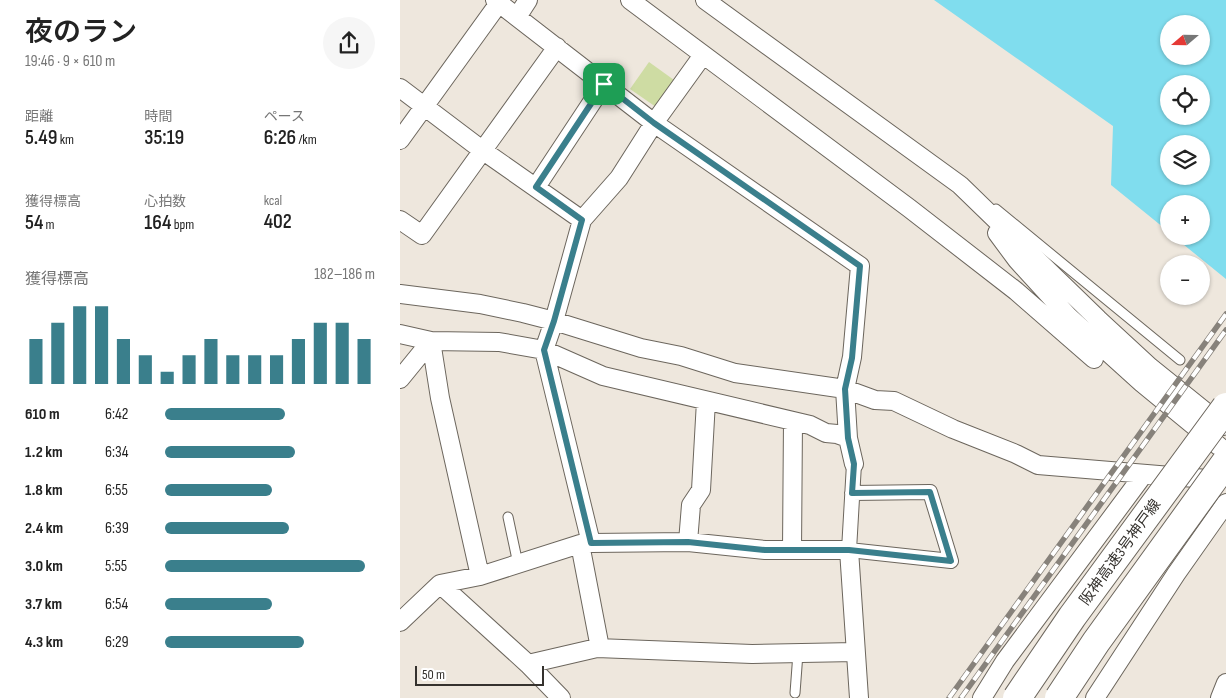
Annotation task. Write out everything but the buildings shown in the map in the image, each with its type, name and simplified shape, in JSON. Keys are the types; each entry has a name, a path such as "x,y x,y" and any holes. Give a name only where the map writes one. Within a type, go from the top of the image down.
{"highway":[{"name":"阪神高速3号神戸線","path":"1017,698 1072,617 1226,407"},
{"path":"1059,698 1096,642 1226,462"}],"street":[{"path":"517,16 528,0"},
{"path":"630,0 909,208 1016,291 1094,359"},
{"path":"705,0 960,185 1150,367 1226,428"},
{"path":"400,140 497,1 654,123 860,266 852,358 845,389 848,438 854,464 849,550 858,698"},
{"path":"400,220 422,235 557,47"},
{"path":"600,648 586,544 544,350 582,220 619,178 654,123 703,55"},
{"path":"536,187 604,84"},
{"path":"400,88 482,150 582,220"},
{"path":"960,185 1017,260 1069,317 1142,383 1226,452"},
{"path":"400,294 480,304 554,321 642,348 681,356 735,373 845,389 875,400 894,401 1038,465 1206,479 1226,475"},
{"path":"400,334 430,341 499,342 544,350 603,376 810,425 826,433 848,438"},
{"path":"400,379 430,341"},
{"path":"430,341 440,398 480,576"},
{"path":"688,542 691,505 700,490 706,401"},
{"path":"792,550 793,421"},
{"path":"982,698 1005,661 1144,474"},
{"path":"400,622 440,584 480,576 586,544 688,542 765,550 849,550 951,561 930,492 852,493"},
{"path":"1095,698 1176,574 1226,503"},
{"path":"440,584 528,664 562,698"},
{"path":"528,664 600,648 752,654 855,652"},
{"path":"1005,661 1017,698"},
{"path":"1220,698 1226,684"}],"lane":[{"path":"960,185 991,205 1180,360"},
{"path":"508,518 518,564"},
{"path":"795,693 798,653"}],"green space":[{"path":"649,62 674,80 656,107 630,89"}],"water":[{"path":"934,0 1226,0 1226,279 1210,266 1210,255 1196,255 1184,245 1210,245 1210,195 1160,195 1160,225 1111,185 1113,126"}],"railway":[{"path":"949,698 1226,314"},
{"path":"961,698 1226,330"}],"route":[{"path":"604,84 654,123 860,266 852,358 845,389 848,438 854,464 852,493 930,492 951,561 849,550 765,550 688,542 591,543 544,350 582,220 536,187 604,84"}]}
